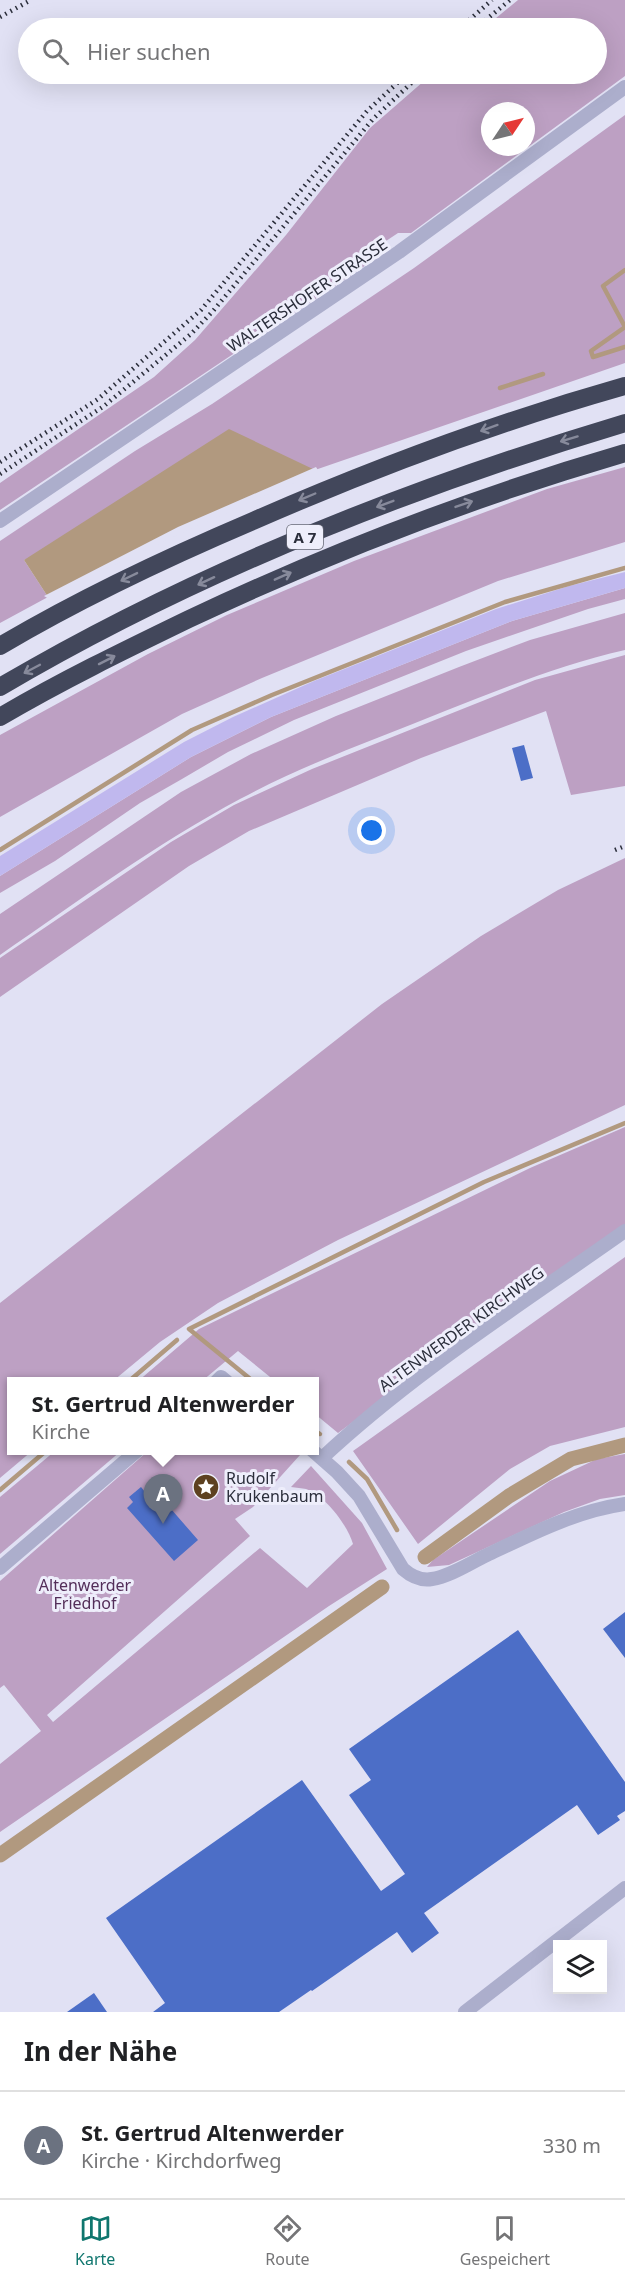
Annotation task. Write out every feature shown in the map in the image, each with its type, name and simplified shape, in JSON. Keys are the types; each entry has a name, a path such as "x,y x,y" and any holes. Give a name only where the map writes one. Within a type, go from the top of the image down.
{"highway":[{"name":"A 7","path":"0,646 46,619 163,560 325,489 511,420 625,386"},
{"name":"A 7","path":"0,687 133,615 245,562 338,522 549,445 625,423"},
{"name":"A 7","path":"0,717 145,640 350,547 534,481 625,453"}],"street":[{"name":"WALTERSHOFER STRASSE","path":"0,521 399,252 625,87"},
{"name":"ALTENWERDER KIRCHWEG","path":"319,1453 344,1438 434,1366 625,1231"},
{"path":"0,1568 132,1455"},
{"path":"318,1455 359,1496 403,1569 422,1579 440,1577 569,1519 599,1509 625,1504"},
{"path":"465,2012 625,1888"}],"green space":[{"path":"518,0 625,0 625,76 535,142 535,102 481,102 481,156 516,156 411,233 398,233 377,247 375,259 0,510 0,483 154,377 195,340 286,235 370,128 421,84 607,84 607,18 496,18"},
{"path":"625,115 625,363 315,470 24,560 48,597 0,623 0,541 135,451 212,404 414,268"},
{"path":"625,467 625,542 498,581 262,678 182,714 0,817 0,735 148,654 227,615 354,561 547,489"},
{"path":"625,588 625,599 588,609 466,651 294,720 228,752 140,803 55,861 0,893 0,876 191,757 271,717 512,621"},
{"path":"625,613 625,650 556,669 512,685 341,752 265,786 209,816 148,854 0,955 0,914 181,792 251,754 336,716 530,640"},
{"path":"625,655 625,786 571,795 546,711 421,758 249,831 189,866 0,997 0,958 171,842 234,805 312,769 535,680"},
{"path":"625,858 625,1105 338,1240 218,1303 160,1342 118,1377 7,1377 7,1455 27,1455 0,1478 0,1303 382,1004 481,936 558,890"},
{"path":"625,1127 625,1228 430,1365 338,1433 319,1417 319,1377 270,1377 238,1351 207,1377 143,1377 199,1329 530,1168"},
{"path":"625,1257 625,1427 550,1446 510,1469 418,1544 353,1451"},
{"path":"625,1454 625,1495 600,1499 564,1512 449,1565 427,1567 433,1560 550,1481 597,1459"},
{"path":"50,1455 116,1455 0,1554 0,1497"},
{"name":"Altenwerder Friedhof","path":"143,1455 300,1455 253,1507 235,1519 250,1536 47,1715 53,1722 260,1548 307,1588 353,1544 341,1520 328,1504 313,1492 291,1487 311,1466 362,1523 387,1569 329,1606 0,1832 0,1764 41,1731 4,1685 0,1688 0,1581"}],"sand":[{"path":"625,572 625,588 512,621 271,717 191,757 0,876 0,856 184,742 233,717 314,681 496,609 569,586"}],"shaded area":[{"path":"229,429 315,470 180,530 48,597 24,560"}],"pier":[{"path":"316,467 318,470 316,473 101,571 49,599 44,596 178,527"}],"building":[{"path":"524,745 533,778 521,781 512,748"},
{"path":"151,1486 198,1540 174,1561 127,1508 133,1502 129,1497 141,1487 145,1492"},
{"path":"625,1612 625,1658 603,1629"},
{"path":"518,1630 625,1782 625,1811 617,1816 620,1820 598,1835 577,1805 424,1913 439,1933 412,1953 397,1932 279,2012 153,2012 165,2003 106,1918 302,1780 381,1891 405,1874 349,1795 371,1780 349,1749"},
{"path":"94,1993 107,2012 67,2012"}],"waterway":[{"path":"625,270 603,286 625,327 591,351 593,357 625,347"},
{"path":"500,388 543,374"},
{"path":"0,850 192,730 272,695 505,602 625,568"},
{"path":"248,1377 189,1329 484,1182 625,1123"},
{"path":"134,1377 177,1340"},
{"path":"425,1557 509,1496 571,1459 625,1445"},
{"path":"0,1490 41,1455"},
{"path":"349,1462 367,1479 397,1530"},
{"path":"0,1855 382,1587"}],"railway":[{"path":"0,17 31,0"},
{"path":"471,18 492,0"},
{"path":"488,18 510,0"},
{"path":"0,462 98,399 201,310 367,111 396,84"},
{"path":"0,474 104,406 191,334 213,311 373,119 410,84"},
{"path":"615,850 625,846"}],"place":[{"name":"Rudolf Krukenbaum","path":"206,1487"},
{"name":"St. Gertrud Altenwerder","path":"163,1524"}]}
